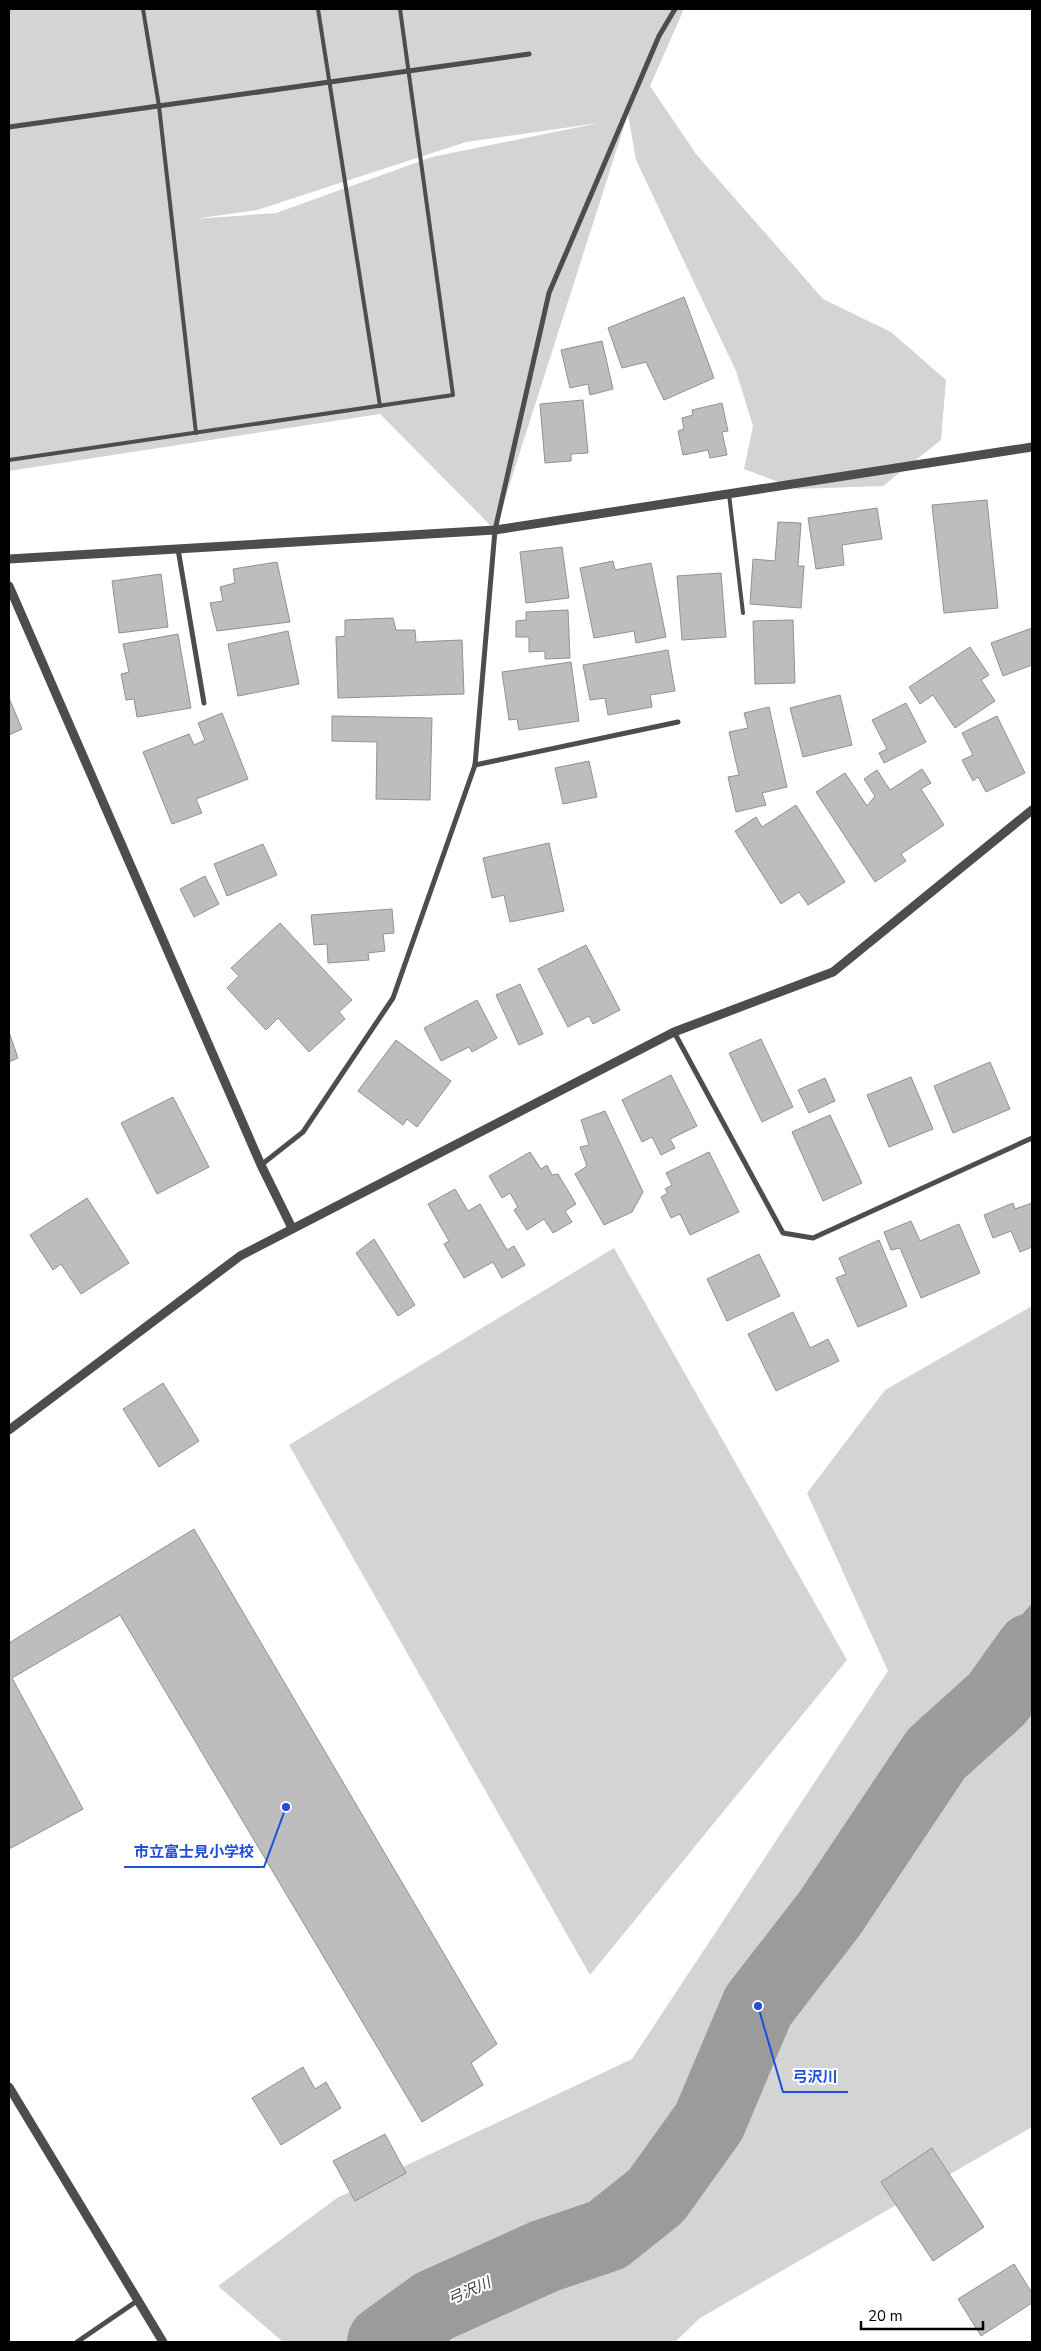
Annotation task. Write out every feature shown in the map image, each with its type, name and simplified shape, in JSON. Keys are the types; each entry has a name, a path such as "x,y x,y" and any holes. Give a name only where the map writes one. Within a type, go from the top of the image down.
{"street":[{"path":"261,1165 303,1132 393,998 475,765 495,530 549,294 659,36 675,9"},
{"path":"9,127 529,54"},
{"path":"9,559 495,530 1032,447"},
{"path":"178,549 204,703"},
{"path":"9,586 261,1165 292,1228"},
{"path":"475,765 678,722"},
{"path":"9,1430 240,1256 674,1032 834,972 1032,810"},
{"path":"674,1032 783,1233 813,1238 1032,1138"},
{"path":"9,2087 163,2342"},
{"path":"76,2342 137,2301"}],"lane":[{"path":"143,9 159,106 196,433"},
{"path":"318,9 380,406"},
{"path":"9,460 453,395 400,9"},
{"path":"729,494 743,614"}],"shaded area":[{"path":"9,9 684,9 650,86 696,154 823,299 891,332 946,380 941,440 883,486 797,489 744,469 753,426 736,371 636,160 628,114 495,530 380,414 9,471","holes":["599,123 432,157 276,213 194,219 257,210 466,142"]},
{"path":"614,1248 847,1660 590,1975 289,1445"},
{"path":"1032,1306 1032,2127 700,2318 675,2342 283,2342 218,2286 337,2198 632,2059 888,1671 807,1493 885,1390"},
{"path":"1032,1603 1032,1697 976,1763 935,1717"}],"building":[{"path":"684,297 714,378 664,400 646,362 622,368 608,328"},
{"path":"602,341 613,389 590,395 588,384 570,388 561,350"},
{"path":"583,400 588,453 571,454 571,461 545,463 540,404"},
{"path":"722,403 728,431 722,432 727,455 710,458 708,450 683,455 678,431 684,429 682,418 693,415 692,410"},
{"path":"987,500 998,608 944,613 932,505"},
{"path":"877,508 882,539 842,545 844,565 816,569 808,518"},
{"path":"778,522 801,523 798,566 804,566 801,608 750,604 753,559 775,561"},
{"path":"562,547 569,598 526,603 520,552"},
{"path":"613,561 615,570 651,563 666,637 636,643 634,631 594,638 580,568"},
{"path":"277,562 290,622 217,631 210,603 223,601 220,587 235,583 233,569"},
{"path":"721,573 726,637 682,640 677,576"},
{"path":"161,574 168,627 119,633 112,581"},
{"path":"568,610 570,658 545,659 545,651 529,652 529,637 516,637 516,621 526,620 526,612"},
{"path":"393,618 396,630 415,630 416,642 462,640 464,694 338,698 336,637 345,636 345,620"},
{"path":"793,620 795,683 755,684 753,621"},
{"path":"1032,628 1032,665 1003,676 991,643"},
{"path":"288,631 299,684 238,696 228,644"},
{"path":"178,634 191,708 137,717 134,699 126,700 121,674 129,672 123,644"},
{"path":"970,647 989,675 981,680 995,701 955,728 933,695 920,704 909,687"},
{"path":"668,650 675,691 650,695 652,707 608,715 605,698 590,700 583,665"},
{"path":"571,662 579,721 519,730 517,719 509,720 502,672"},
{"path":"840,695 852,745 803,757 790,708"},
{"path":"9,698 22,729 9,735"},
{"path":"906,703 926,742 884,763 879,753 887,749 872,720"},
{"path":"769,707 787,787 762,793 766,805 736,812 728,777 739,775 729,732 748,728 744,713"},
{"path":"222,713 248,779 196,799 202,813 172,824 143,752 189,734 194,745 205,740 198,723"},
{"path":"332,716 432,718 430,800 376,799 377,742 332,741"},
{"path":"997,716 1025,773 986,792 978,777 973,781 962,760 973,755 962,733"},
{"path":"589,761 597,797 563,804 555,768"},
{"path":"922,769 931,783 921,789 944,825 901,854 906,861 875,882 816,792 845,773 867,806 875,796 864,779 877,770 890,790"},
{"path":"796,805 845,882 808,905 799,892 781,904 735,831 756,817 762,827"},
{"path":"549,843 564,911 510,922 504,895 492,898 483,858"},
{"path":"263,844 277,875 227,896 214,864"},
{"path":"205,876 219,904 194,917 180,889"},
{"path":"392,909 394,933 383,934 385,951 368,953 369,960 328,963 327,944 314,945 311,915"},
{"path":"280,923 352,1000 339,1012 345,1019 309,1052 278,1018 266,1030 227,988 239,976 231,968"},
{"path":"586,945 620,1010 593,1024 589,1016 568,1027 538,969"},
{"path":"520,984 543,1034 519,1045 496,995"},
{"path":"477,1000 497,1038 472,1052 469,1047 441,1061 424,1028"},
{"path":"9,1032 18,1058 9,1062"},
{"path":"761,1039 793,1107 762,1122 729,1053"},
{"path":"396,1040 451,1081 417,1127 407,1119 403,1125 358,1091"},
{"path":"990,1062 1010,1109 953,1133 934,1086"},
{"path":"671,1075 697,1126 670,1139 675,1148 661,1155 652,1137 642,1142 622,1100"},
{"path":"911,1077 933,1129 889,1147 867,1095"},
{"path":"825,1078 835,1101 809,1113 798,1090"},
{"path":"173,1097 209,1167 157,1194 121,1123"},
{"path":"605,1111 643,1192 632,1212 604,1225 575,1174 587,1166 580,1147 589,1145 581,1120"},
{"path":"830,1115 862,1183 823,1201 792,1132"},
{"path":"530,1152 541,1169 547,1165 552,1175 558,1174 576,1204 565,1211 572,1222 553,1233 544,1219 527,1230 514,1210 518,1207 510,1193 502,1198 489,1176"},
{"path":"709,1152 739,1212 690,1235 680,1214 671,1218 661,1197 668,1193 665,1189 672,1185 666,1173"},
{"path":"455,1189 468,1211 480,1204 507,1250 514,1246 525,1265 502,1278 493,1262 464,1278 444,1244 449,1241 428,1204"},
{"path":"87,1198 129,1263 81,1294 61,1264 53,1270 30,1235"},
{"path":"1013,1203 1015,1209 1032,1203 1032,1247 1020,1252 1011,1231 993,1238 984,1215"},
{"path":"911,1221 920,1241 959,1224 980,1273 921,1298 900,1248 891,1250 884,1232"},
{"path":"374,1239 415,1305 398,1316 356,1253"},
{"path":"879,1240 907,1306 858,1327 836,1278 846,1274 839,1258"},
{"path":"759,1254 780,1296 727,1321 707,1279"},
{"path":"793,1312 810,1348 828,1339 839,1361 776,1391 748,1334"},
{"path":"163,1383 199,1441 159,1467 123,1409"},
{"path":"194,1529 497,2044 471,2063 483,2085 422,2122 120,1615 12,1678 83,1809 9,1849 9,1643"},
{"path":"303,2067 315,2089 326,2082 341,2108 281,2145 252,2098"},
{"path":"385,2134 406,2173 355,2201 333,2161"},
{"path":"932,2148 984,2227 933,2261 881,2182"},
{"path":"1014,2264 1032,2293 1032,2303 981,2336 958,2299"}],"waterway":[{"name":"弓沢川","path":"384,2342 434,2306 545,2256 607,2235 656,2196 709,2122 758,2006 830,1913 936,1754 997,1699 1032,1650"}],"place":[{"name":"市立富士見小学校","path":"286,1807"},
{"name":"弓沢川","path":"758,2006"}]}
